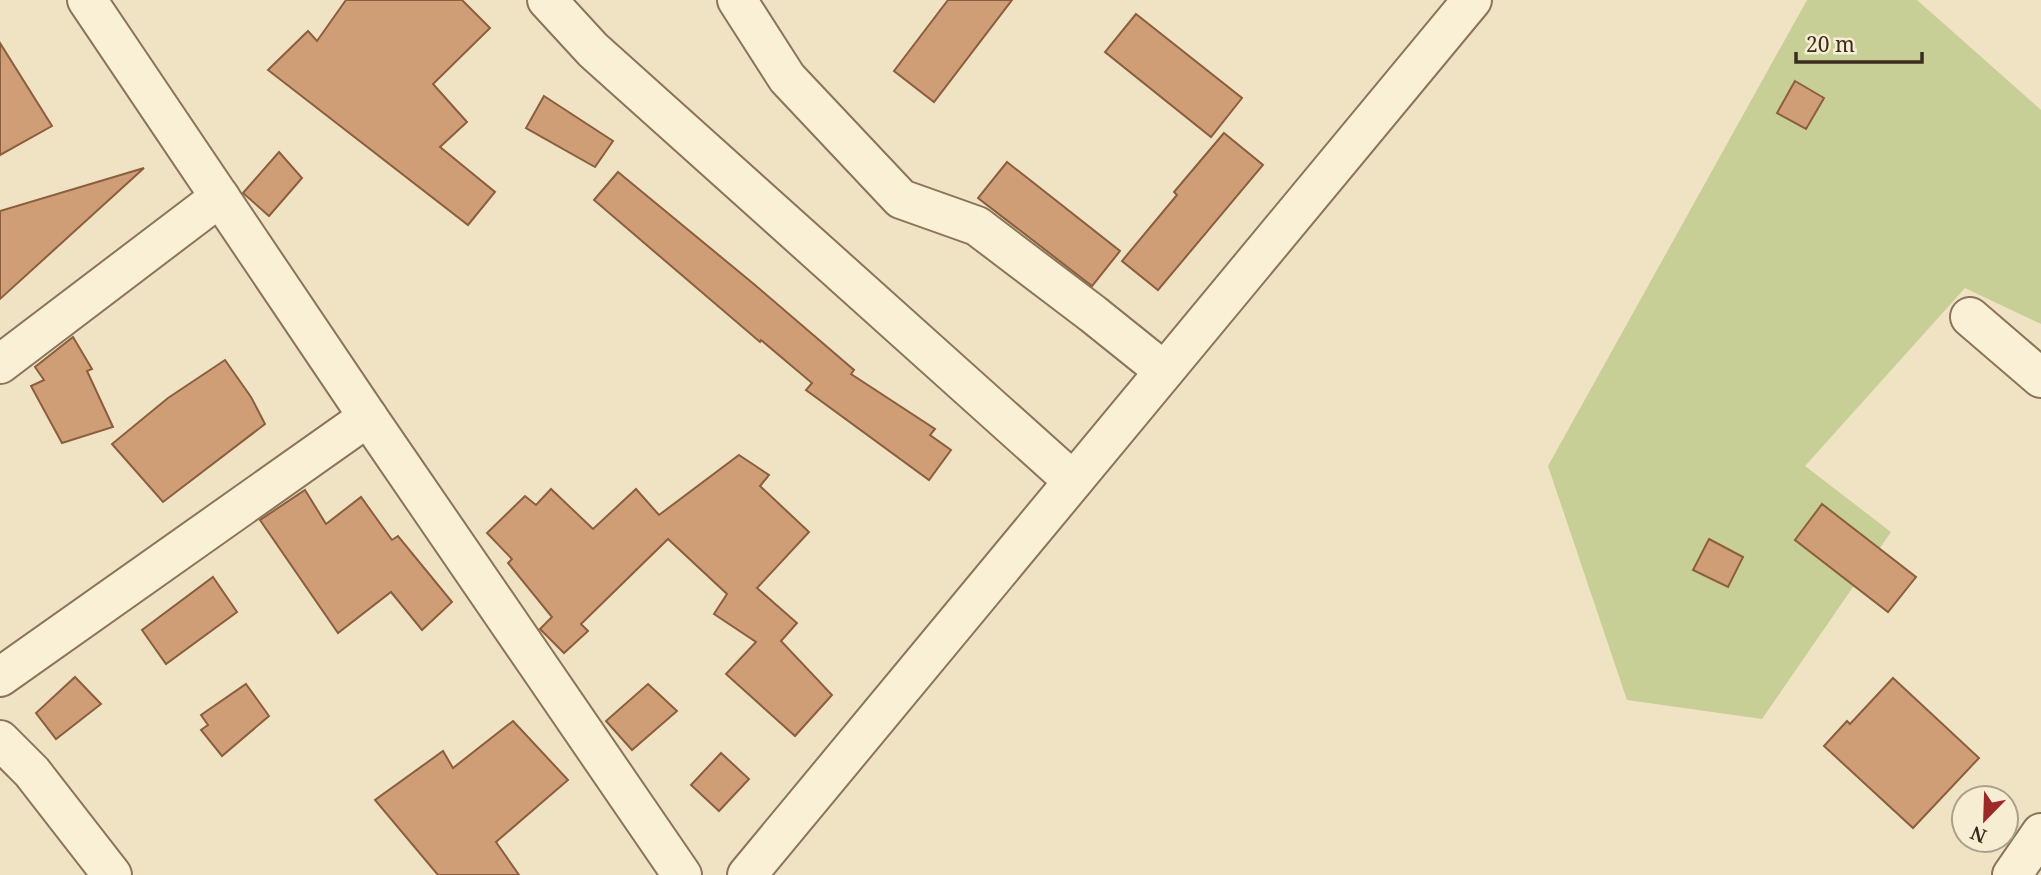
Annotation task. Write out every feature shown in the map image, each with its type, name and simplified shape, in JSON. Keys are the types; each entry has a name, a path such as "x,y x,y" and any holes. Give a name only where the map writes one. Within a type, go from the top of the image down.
{"street":[{"path":"87,0 368,417 682,875"},
{"path":"547,0 593,50 1073,481"},
{"path":"737,0 788,78 901,199 976,226 1164,371"},
{"path":"747,875 1472,0"},
{"path":"0,364 220,197"},
{"path":"1970,317 2041,378"},
{"path":"0,677 368,417"},
{"path":"0,740 32,772 112,875"},
{"path":"2012,875 2041,833"}],"green space":[{"path":"1807,0 1917,0 2041,110 2041,324 1965,288 1805,466 1891,532 1762,719 1627,700 1548,466"}],"building":[{"path":"346,0 462,0 490,28 433,84 467,122 440,147 495,192 468,225 268,70 308,31 317,41"},
{"path":"948,0 1012,0 934,102 894,71"},
{"path":"1136,14 1242,98 1211,137 1105,52"},
{"path":"0,43 52,126 0,155"},
{"path":"1795,81 1824,98 1806,129 1777,113"},
{"path":"544,96 613,141 595,167 526,128"},
{"path":"1224,133 1263,165 1158,290 1122,261 1177,195 1174,192"},
{"path":"279,152 302,178 269,216 243,193"},
{"path":"1007,162 1120,251 1092,286 978,198"},
{"path":"144,168 0,299 0,211"},
{"path":"618,172 854,370 851,374 935,429 930,435 951,450 929,480 806,390 812,383 594,200"},
{"path":"73,337 92,369 87,371 113,427 62,443 31,386 44,380 35,367"},
{"path":"225,360 251,397 265,424 163,502 112,444 168,398"},
{"path":"739,455 769,475 760,486 809,532 757,588 797,623 781,641 832,695 795,736 726,674 756,642 714,614 727,594 668,539 581,624 588,631 564,653 540,629 552,617 508,563 512,559 487,533 525,496 536,505 551,489 593,529 636,489 659,515"},
{"path":"305,490 326,524 361,497 392,540 398,536 452,602 422,630 391,592 338,633 260,520"},
{"path":"1822,504 1916,577 1888,612 1795,540"},
{"path":"1709,539 1743,557 1728,587 1693,570"},
{"path":"213,577 237,612 166,664 142,630"},
{"path":"75,677 101,704 56,739 36,713"},
{"path":"1893,678 1979,758 1954,784 1950,784 1950,789 1913,828 1824,746 1847,721 1850,724"},
{"path":"246,684 269,716 222,756 201,730 208,725 201,715"},
{"path":"648,684 677,711 632,750 606,721"},
{"path":"513,721 568,780 496,842 519,875 438,875 375,800 443,751 453,768"},
{"path":"721,753 749,779 719,811 691,785"}]}
